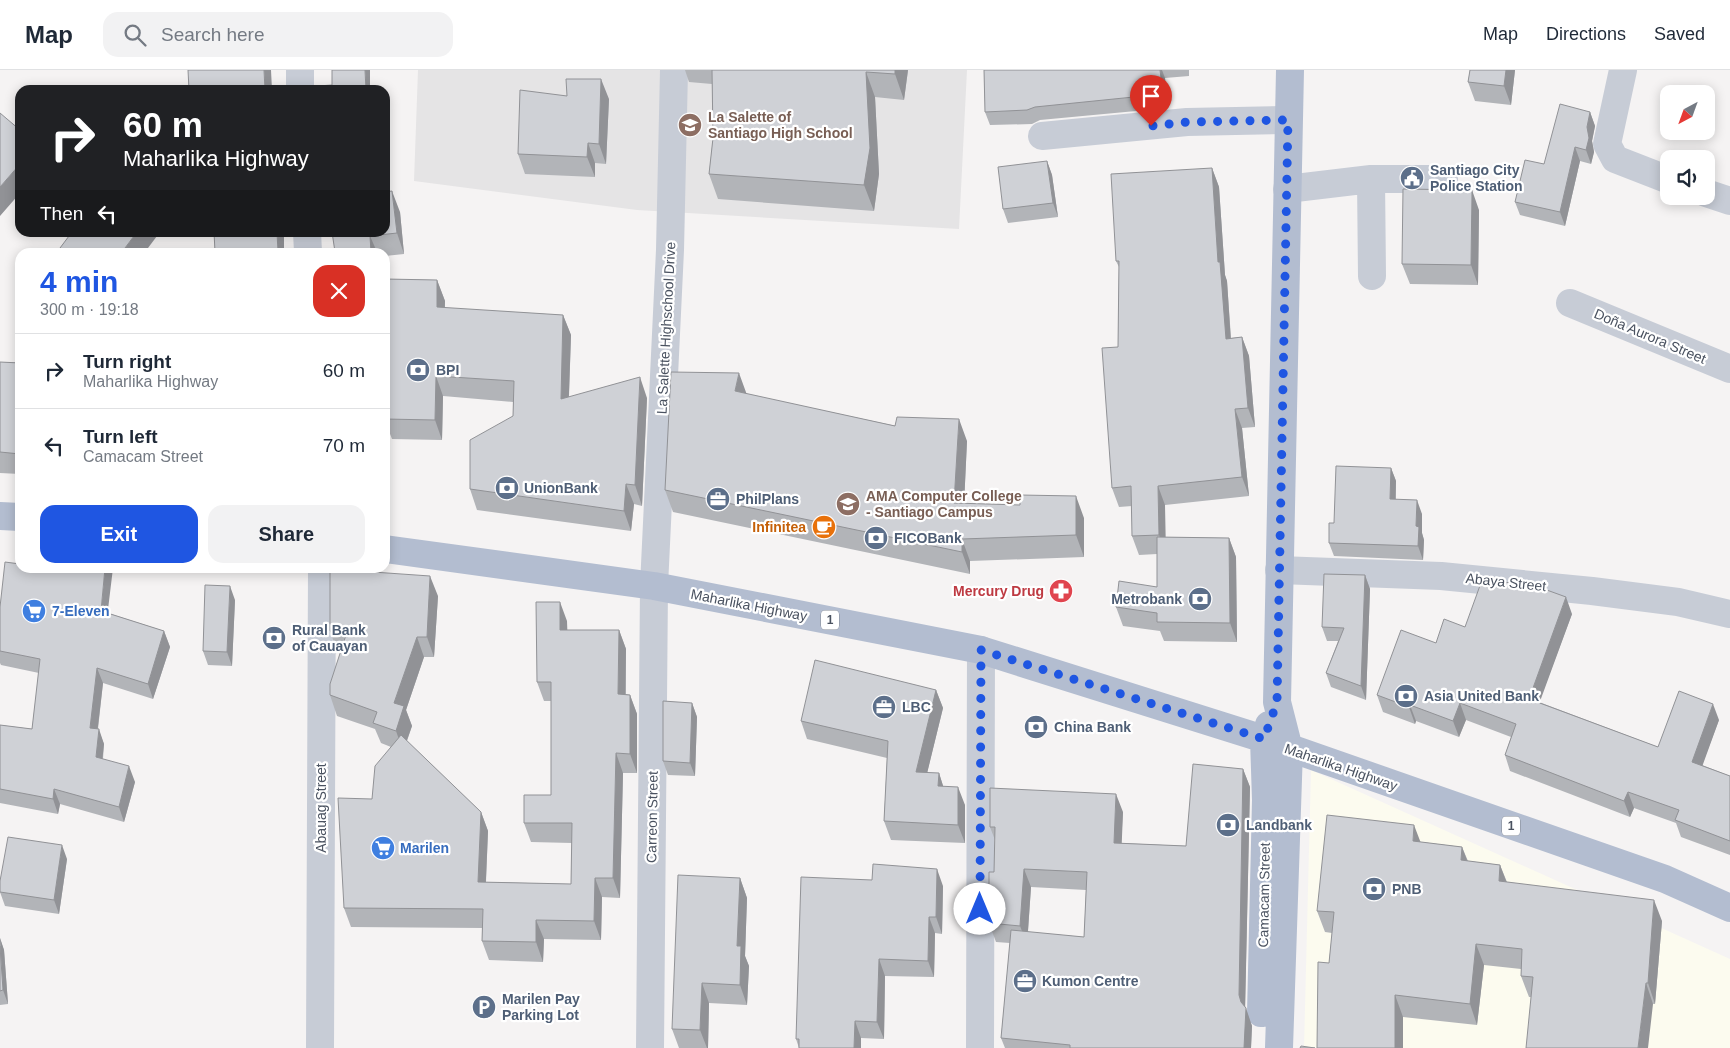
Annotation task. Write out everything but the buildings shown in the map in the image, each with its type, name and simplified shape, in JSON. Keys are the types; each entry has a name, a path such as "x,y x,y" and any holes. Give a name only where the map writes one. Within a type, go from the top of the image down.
{"main road":[{"path":"1277,702 1290,70"},
{"path":"0,516 15,517"},
{"name":"Maharlika Highway","path":"390,550 654,586 981,650 1264,739 1665,879 1730,908"},
{"name":"Camacam Street","path":"1261,1048 1266,800 1264,739 1277,702"},
{"name":"Camacam Street","path":"1277,702 1289,749 1279,1048"}],"street":[{"path":"300,70 300,85"},
{"name":"La Salette Highschool Drive","path":"654,586 670,250 674,70"},
{"path":"1623,70 1607,144 1614,160 1660,177"},
{"path":"1042,136 1187,122 1288,120"},
{"path":"1371,179 1372,276"},
{"path":"1287,189 1371,179 1444,179"},
{"path":"1715,196 1730,202"},
{"name":"Doña Aurora Street","path":"1570,303 1730,369"},
{"name":"Abaya Street","path":"1279,570 1441,576 1592,591 1678,602 1730,614"},
{"name":"Abauag Street","path":"320,1048 322,573"},
{"name":"Carreon Street","path":"650,1048 654,586"},
{"path":"980,1048 981,650"}],"shaded area":[{"name":"La Salette of Santiago High School","path":"418,70 967,70 959,229 637,210 414,181"},
{"path":"1311,770 1730,959 1730,1048 1304,1048"}],"place":[{"name":"La Salette of Santiago High School","path":"690,125"},
{"name":"Santiago City Police Station","path":"1412,178"},
{"name":"BPI","path":"418,370"},
{"name":"UnionBank","path":"507,488"},
{"name":"PhilPlans","path":"718,499"},
{"name":"AMA Computer College - Santiago Campus","path":"848,504"},
{"name":"Infinitea","path":"824,527"},
{"name":"FICOBank","path":"876,538"},
{"name":"Mercury Drug","path":"1061,591"},
{"name":"Metrobank","path":"1200,599"},
{"name":"7-Eleven","path":"34,611"},
{"name":"Rural Bank of Cauayan","path":"274,638"},
{"name":"Asia United Bank","path":"1406,696"},
{"name":"LBC","path":"884,707"},
{"name":"China Bank","path":"1036,727"},
{"name":"Landbank","path":"1228,825"},
{"name":"Marilen","path":"383,848"},
{"name":"PNB","path":"1374,889"},
{"name":"Kumon Centre","path":"1025,981"},
{"name":"Marilen Pay Parking Lot","path":"484,1007"}],"route":[{"path":"980,909 981,650 1264,739 1277,702 1288,120 1187,122 1151,126"}]}
